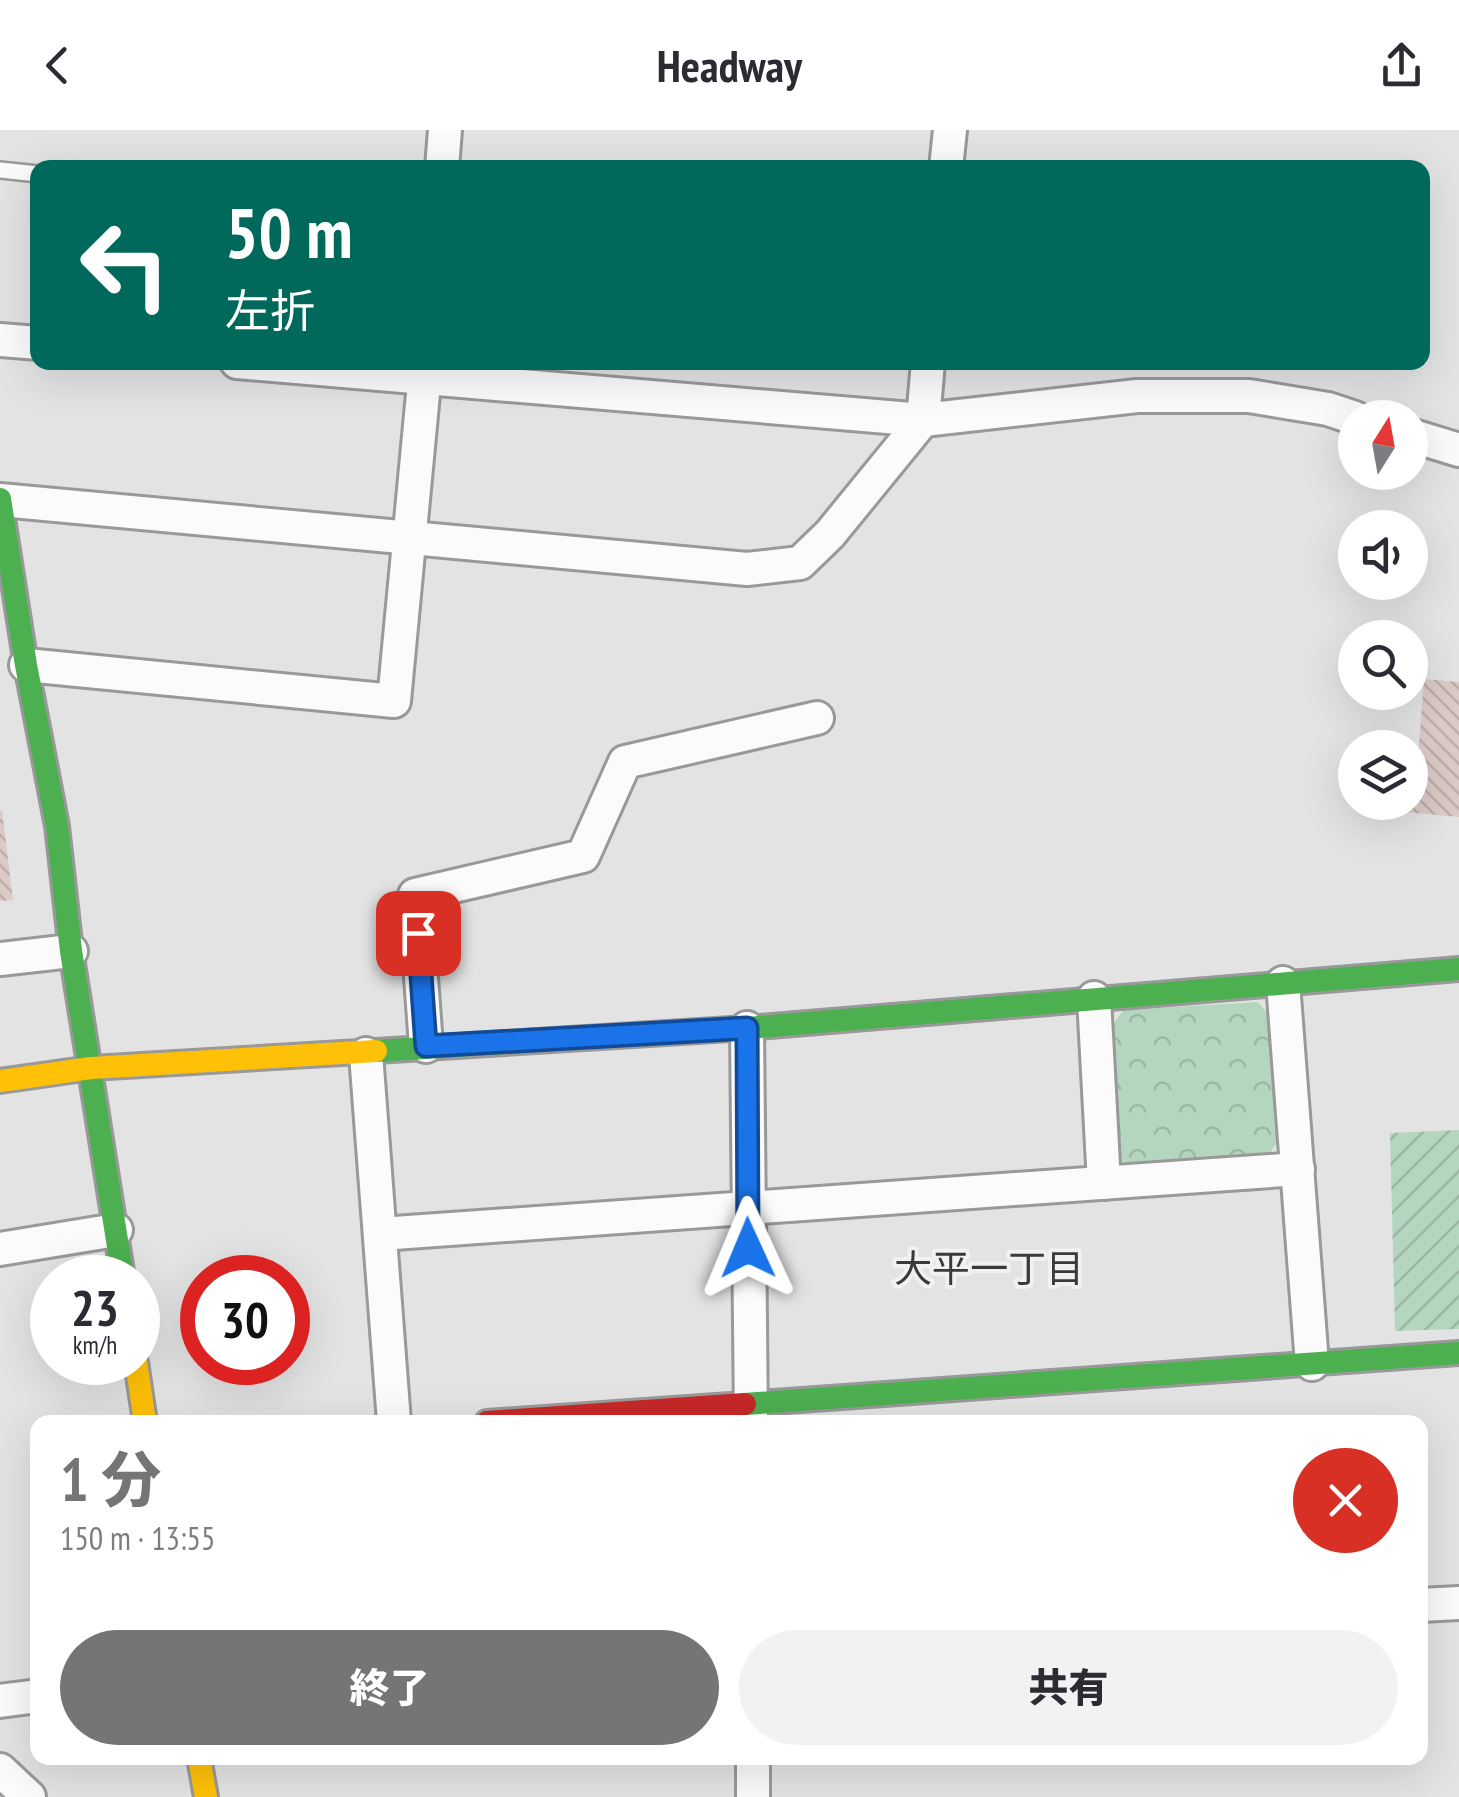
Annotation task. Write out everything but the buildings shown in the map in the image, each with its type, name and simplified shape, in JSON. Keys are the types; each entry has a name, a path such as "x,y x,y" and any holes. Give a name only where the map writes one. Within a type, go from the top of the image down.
{"street":[{"path":"443,160 445,130"},
{"path":"947,160 950,130"},
{"path":"0,340 30,342"},
{"path":"387,370 924,420 1137,396 1249,396 1338,413"},
{"path":"120,1255 71,951 58,826 26,666 0,500 747,569 800,564 830,534 924,420 927,370"},
{"path":"26,666 394,701 425,372"},
{"path":"1428,441 1459,450"},
{"path":"426,1046 415,896 584,856 625,762 817,718"},
{"path":"0,959 71,951"},
{"path":"0,1081 90,1068 747,1028 1459,970"},
{"path":"1283,983 1312,1364"},
{"path":"1094,998 1104,1183"},
{"path":"747,1028 751,1413"},
{"path":"366,1054 393,1415"},
{"path":"380,1234 1298,1169"},
{"path":"0,1249 116,1230"},
{"path":"692,1415 1459,1354"},
{"path":"140,1385 145,1415"},
{"path":"1428,1605 1459,1603"},
{"path":"0,1701 30,1697"},
{"path":"200,1765 206,1797"},
{"path":"753,1765 753,1797"},
{"path":"0,1770 29,1797"}],"lane":[{"path":"0,170 30,173"}],"green space":[{"path":"1258,1002 1271,1017 1282,1136 1266,1158 1134,1166 1115,1158 1109,1029 1124,1010"},
{"path":"1459,1130 1459,1329 1395,1331 1390,1133"}],"traffic: fast":[{"path":"0,499 57,826 71,951 119,1255"},
{"path":"376,1051 747,1028 1459,969"},
{"path":"745,1404 1459,1353"}],"traffic: slow":[{"path":"0,1081 91,1068 376,1051"},
{"path":"139,1385 144,1415"},
{"path":"200,1765 206,1797"}],"traffic: jam":[{"path":"587,1415 745,1404"}],"district":[{"name":"大平一丁目","path":"989,1267"}],"route":[{"path":"418,933 426,1046 747,1028 748,1248"}]}
